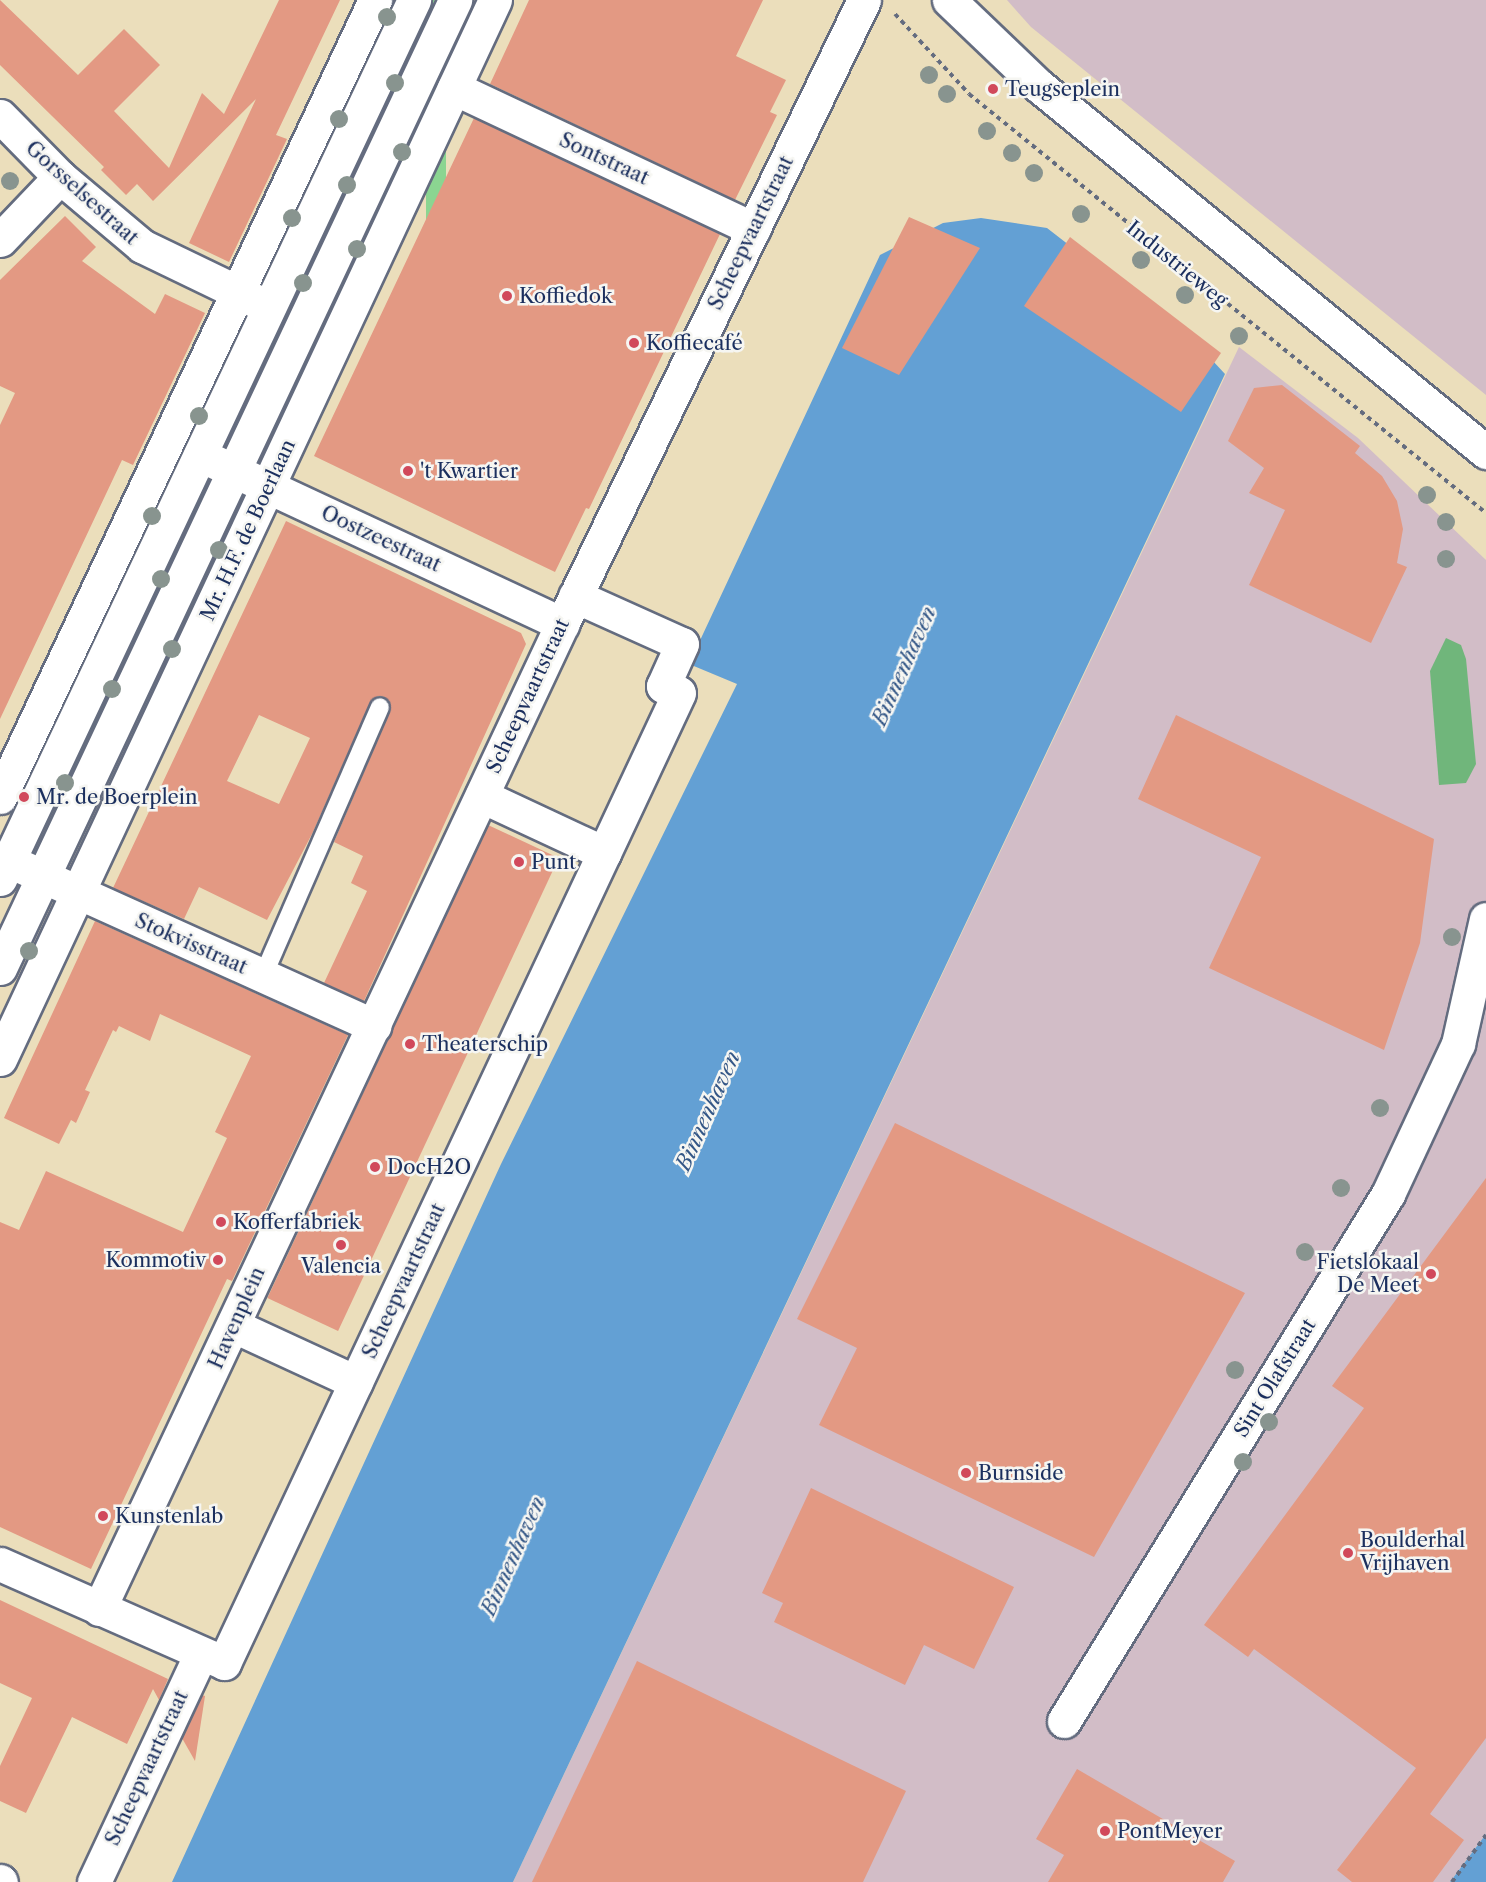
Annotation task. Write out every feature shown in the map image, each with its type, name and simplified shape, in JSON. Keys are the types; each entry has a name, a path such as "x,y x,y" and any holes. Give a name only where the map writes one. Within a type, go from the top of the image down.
{"street":[{"path":"0,797 375,0"},
{"path":"4,870 414,0"},
{"name":"Mr. H.F. de Boerlaan","path":"4,948 43,876 455,0"},
{"name":"Mr. H.F. de Boerlaan","path":"0,1059 495,0"},
{"path":"949,0 1039,86 1486,452"},
{"name":"Scheepvaartstraat","path":"374,1026 569,610 753,229 877,4"},
{"name":"Sontstraat","path":"454,88 753,229"},
{"name":"Gorsselsestraat","path":"0,116 60,177 142,246 268,307"},
{"path":"0,240 60,177"},
{"name":"Oostzeestraat","path":"200,455 269,486 569,610"},
{"name":"Scheepvaartstraat","path":"0,1564 224,1663 679,693 663,686 682,644 569,610"},
{"name":"Scheepvaartstraat","path":"482,796 604,853"},
{"name":"Stokvisstraat","path":"4,870 43,876 374,1026"},
{"name":"Sint Olafstraat","path":"1064,1721 1388,1194 1458,1044 1486,919"},
{"name":"Havenplein","path":"99,1609 374,1026"},
{"name":"Scheepvaartstraat","path":"234,1326 356,1382"},
{"name":"Scheepvaartstraat","path":"94,1882 201,1654"}],"lane":[{"path":"263,976 380,707"}],"path":[{"name":"Industrieweg","path":"877,4 969,94 1486,513"},
{"path":"1452,1882 1486,1835"}],"shaded area":[{"path":"1007,0 1486,0 1486,395 1031,27"},
{"path":"1239,347 1358,438 1486,560 1486,1834 1450,1882 513,1882"}],"green space":[{"path":"426,0 446,0 446,403 426,403"},
{"path":"180,518 198,527 38,842 20,833"},
{"path":"1446,638 1461,645 1466,659 1476,764 1466,783 1439,785 1430,671"}],"water":[{"name":"Binnenhaven","path":"981,218 1047,228 1199,346 1225,374 513,1882 172,1882 501,1164 737,684 689,664 880,255 943,223"},
{"path":"1486,1834 1486,1882 1450,1882"}],"building":[{"path":"0,0 78,75 124,29 160,65 114,111 169,168 202,93 224,114 279,0 340,0 276,135 287,139 229,262 189,243 256,99 153,201 137,184 126,195 101,170 104,167 0,65"},
{"path":"529,0 763,0 736,56 786,80 770,112 777,115 735,200 490,84"},
{"path":"474,118 720,234 589,509 586,508 555,572 314,456"},
{"path":"65,216 96,247 82,261 155,314 165,294 205,313 133,465 122,460 0,719 0,425 15,393 0,386 0,280"},
{"path":"909,217 980,248 899,375 842,348"},
{"path":"1070,237 1221,353 1181,412 1024,306"},
{"path":"1282,385 1360,446 1355,453 1382,476 1397,501 1403,529 1397,563 1407,567 1371,643 1249,585 1285,510 1249,493 1264,468 1228,441 1254,388"},
{"path":"286,521 521,633 526,644 364,1001 324,983 367,891 351,883 363,856 334,842 390,711 385,697 378,696 370,703 313,832 267,920 199,887 184,919 113,888","holes":["259,715 310,738 279,804 227,781"]},
{"path":"1176,715 1434,839 1420,943 1384,1050 1209,968 1261,857 1138,799"},
{"name":"DocH2O","path":"488,825 559,858 338,1331 267,1298"},
{"path":"95,921 348,1035 232,1281 227,1279 91,1569 0,1527 0,1222 19,1230 46,1171 183,1232 227,1138 215,1132 251,1056 160,1014 150,1041 119,1026 116,1032 113,1030 85,1090 90,1092 76,1123 71,1120 59,1144 4,1118"},
{"path":"895,1123 1245,1293 1094,1557 819,1425 857,1348 797,1319"},
{"path":"1486,1178 1486,1738 1430,1814 1464,1840 1433,1882 1352,1882 1337,1870 1416,1768 1254,1649 1248,1657 1204,1625 1364,1408 1332,1386"},
{"path":"811,1488 1014,1587 974,1669 924,1645 905,1685 774,1622 783,1603 762,1593"},
{"path":"0,1600 168,1679 159,1700 153,1689 127,1744 72,1717 26,1813 0,1801 0,1766 32,1698 0,1683"},
{"path":"637,1661 906,1791 863,1882 532,1882"},
{"path":"202,1695 205,1696 195,1761 182,1738"},
{"path":"1077,1769 1235,1861 1223,1882 1048,1882 1064,1855 1036,1839"}],"place":[{"name":"Teugseplein","path":"993,89"},
{"name":"Koffiedok","path":"507,296"},
{"name":"Koffiecafé","path":"634,343"},
{"name":"'t Kwartier","path":"408,471"},
{"name":"Mr. de Boerplein","path":"24,797"},
{"name":"Punt","path":"519,862"},
{"name":"Theaterschip","path":"410,1044"},
{"name":"DocH2O","path":"375,1167"},
{"name":"Kofferfabriek","path":"221,1222"},
{"name":"Valencia","path":"341,1245"},
{"name":"Kommotiv","path":"218,1260"},
{"name":"Fietslokaal De Meet","path":"1431,1274"},
{"name":"Burnside","path":"966,1473"},
{"name":"Kunstenlab","path":"103,1516"},
{"name":"Boulderhal Vrijhaven","path":"1348,1553"},
{"name":"PontMeyer","path":"1105,1831"}]}
